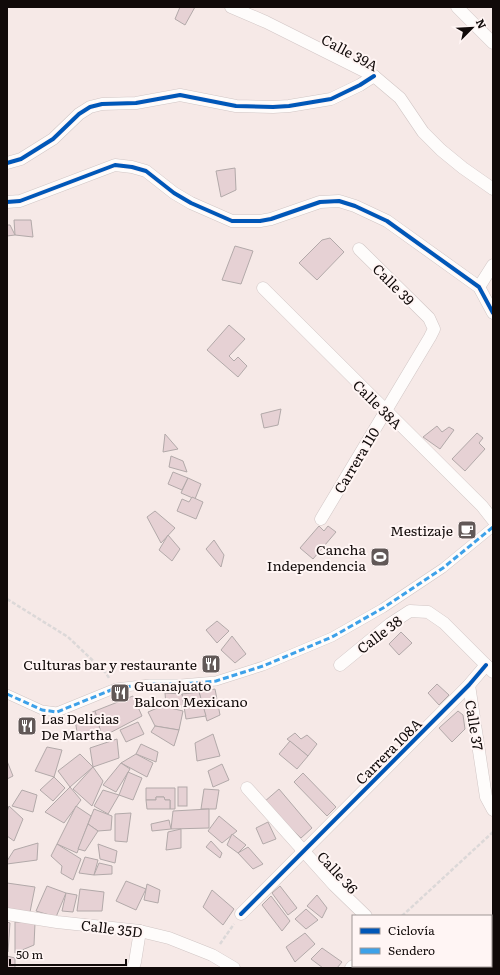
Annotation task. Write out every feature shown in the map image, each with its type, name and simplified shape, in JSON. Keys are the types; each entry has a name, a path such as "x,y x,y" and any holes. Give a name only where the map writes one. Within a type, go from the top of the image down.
{"street":[{"name":"Calle 39A","path":"231,7 266,22 374,76 400,98 423,132 441,150 463,168 493,189"},
{"path":"457,7 493,43"},
{"path":"7,163 20,159 53,139 79,114 90,107 102,104 136,104 180,95 236,106 289,106 331,99 360,85 374,76"},
{"path":"7,202 20,201 115,165 132,167 146,171 179,196 191,203 232,221 266,220 320,202 339,201 355,206 386,221 480,287 493,313"},
{"name":"Calle 39","path":"359,249 429,318"},
{"path":"480,287 493,265"},
{"name":"Calle 38A","path":"263,288 482,506 493,520"},
{"name":"Carrera 110","path":"321,519 430,337 434,329 429,318"},
{"path":"7,694 42,710 57,712 116,688 150,684 181,684 216,681 263,666 332,638 383,608 443,568 493,527"},
{"name":"Calle 38","path":"340,665 390,624 410,611 428,612 444,623 490,669"},
{"name":"Carrera 108A","path":"241,914 469,685 490,669"},
{"name":"Calle 37","path":"469,685 486,797 493,810"},
{"name":"Calle 36","path":"247,788 334,885 365,915"},
{"name":"Calle 35D","path":"7,914 57,922 140,931 169,938 212,955 234,968"},
{"path":"133,968 140,931"}],"path":[{"path":"7,599 68,637 106,673 116,688"},
{"path":"403,915 493,832"},
{"path":"212,955 241,914"}],"building":[{"path":"180,7 195,7 185,25 175,19"},
{"path":"235,168 236,190 221,197 216,171"},
{"path":"14,220 31,220 33,237 15,235"},
{"path":"7,225 10,225 15,235 7,236"},
{"path":"330,238 344,252 317,280 299,263 322,240"},
{"path":"235,246 253,251 241,284 222,280"},
{"path":"229,325 245,339 229,356 234,361 238,357 247,366 238,377 207,350"},
{"path":"281,409 278,425 264,428 261,414"},
{"path":"437,426 442,432 449,427 454,430 440,449 423,437"},
{"path":"477,433 483,438 479,443 485,449 465,471 452,459"},
{"path":"165,434 178,449 163,452"},
{"path":"171,456 183,461 187,472 169,467"},
{"path":"173,472 188,478 182,490 168,484"},
{"path":"188,478 201,484 195,499 181,493"},
{"path":"192,497 203,502 196,519 177,511 182,499 189,502"},
{"path":"155,511 175,528 161,543 147,517"},
{"path":"319,526 324,531 328,526 336,532 313,559 300,548"},
{"path":"168,535 180,549 172,561 159,550"},
{"path":"214,540 224,555 221,567 206,549"},
{"path":"217,621 229,631 217,643 206,630"},
{"path":"401,632 412,643 399,655 389,644"},
{"path":"232,636 246,654 235,663 221,650"},
{"path":"437,684 449,695 439,705 428,693"},
{"path":"215,689 220,715 207,721 199,692"},
{"path":"199,692 206,716 186,719 182,694"},
{"path":"165,693 182,694 184,707 166,706"},
{"path":"133,696 142,716 102,737 95,711"},
{"path":"162,706 183,711 179,730 155,726 148,712"},
{"path":"95,711 102,737 78,739 75,719"},
{"path":"458,711 463,715 465,729 452,742 439,728"},
{"path":"138,722 144,734 126,742 120,730"},
{"path":"155,726 179,730 174,746 151,732"},
{"path":"295,733 301,739 307,735 317,744 308,756 287,739"},
{"path":"213,734 220,756 197,761 195,743"},
{"path":"117,739 119,758 93,767 90,748"},
{"path":"290,741 308,756 297,769 279,754"},
{"path":"141,744 158,752 156,762 136,754"},
{"path":"47,747 62,750 54,777 35,771"},
{"path":"80,754 93,767 70,787 58,771"},
{"path":"136,754 153,763 147,777 121,763"},
{"path":"7,761 13,776 7,779"},
{"path":"121,763 130,769 116,792 103,785"},
{"path":"222,764 229,780 213,787 208,771"},
{"path":"93,767 103,781 92,806 73,789"},
{"path":"128,772 142,778 133,800 119,795"},
{"path":"303,773 336,807 327,816 294,782"},
{"path":"54,777 65,788 53,801 40,790"},
{"path":"70,787 81,800 64,823 45,812"},
{"path":"178,787 187,787 187,806 178,806"},
{"path":"146,788 175,788 175,809 170,809 170,800 165,800 164,797 156,797 156,800 146,800"},
{"path":"204,789 219,790 216,809 201,809"},
{"path":"279,789 312,828 301,838 264,802"},
{"path":"22,790 37,795 33,812 12,806"},
{"path":"103,790 119,795 108,814 94,806"},
{"path":"156,797 164,797 165,800 170,800 170,809 147,809 146,800 156,800"},
{"path":"9,806 23,819 14,841 7,836 7,812"},
{"path":"76,806 91,816 77,853 57,844"},
{"path":"94,809 112,816 111,830 98,831 88,824"},
{"path":"209,809 209,828 171,829 173,811"},
{"path":"131,813 127,842 115,841 115,814"},
{"path":"219,816 237,831 222,843 208,831"},
{"path":"169,820 171,829 152,831 151,824"},
{"path":"268,822 276,839 263,844 256,828"},
{"path":"88,824 98,831 85,851 78,849"},
{"path":"181,829 181,848 166,850 168,832"},
{"path":"232,834 246,845 238,853 227,845"},
{"path":"211,841 222,853 220,858 206,847"},
{"path":"38,843 37,860 7,864 7,861 14,850"},
{"path":"57,844 81,859 73,880 61,873 62,866 51,856"},
{"path":"98,844 117,851 115,863 100,859"},
{"path":"248,847 263,864 253,869 238,853"},
{"path":"85,857 98,860 94,875 79,873"},
{"path":"99,863 112,866 112,874 94,875"},
{"path":"126,881 146,889 136,910 116,901"},
{"path":"7,883 35,887 30,912 7,909"},
{"path":"147,884 160,890 158,903 144,900"},
{"path":"47,886 66,893 56,917 36,911"},
{"path":"280,886 297,908 288,915 272,893"},
{"path":"80,889 104,892 102,911 77,911"},
{"path":"212,890 234,909 223,925 203,907"},
{"path":"66,893 77,895 73,912 62,911"},
{"path":"317,895 327,908 322,918 307,906"},
{"path":"271,896 290,921 282,931 262,905"},
{"path":"306,909 318,920 306,929 295,919"},
{"path":"7,922 10,923 8,952 7,951"},
{"path":"15,922 35,923 34,945 15,953"},
{"path":"305,933 315,944 295,962 286,947"},
{"path":"322,948 342,962 337,968 323,968 311,959"},
{"path":"7,956 15,958 15,968 7,968"}],"marked path":[{"path":"7,694 42,710 57,712 116,688 150,684 181,684 216,681 263,666 332,637 383,608 443,568 493,527"}],"cycle path":[{"path":"7,163 21,159 53,139 79,114 90,107 102,104 136,103 180,95 236,106 289,106 331,99 360,85 374,76"},
{"path":"7,202 20,201 115,165 132,167 146,171 174,193 191,203 232,221 260,221 271,219 320,202 339,201 355,206 387,221 479,287 493,313"},
{"path":"241,914 469,685 486,665"}],"place":[{"name":"Mestizaje","path":"467,530"},
{"name":"Cancha Independencia","path":"380,557"},
{"name":"Culturas bar y restaurante","path":"211,664"},
{"name":"Guanajuato Balcon Mexicano","path":"120,693"},
{"name":"Las Delicias De Martha","path":"27,726"}]}
